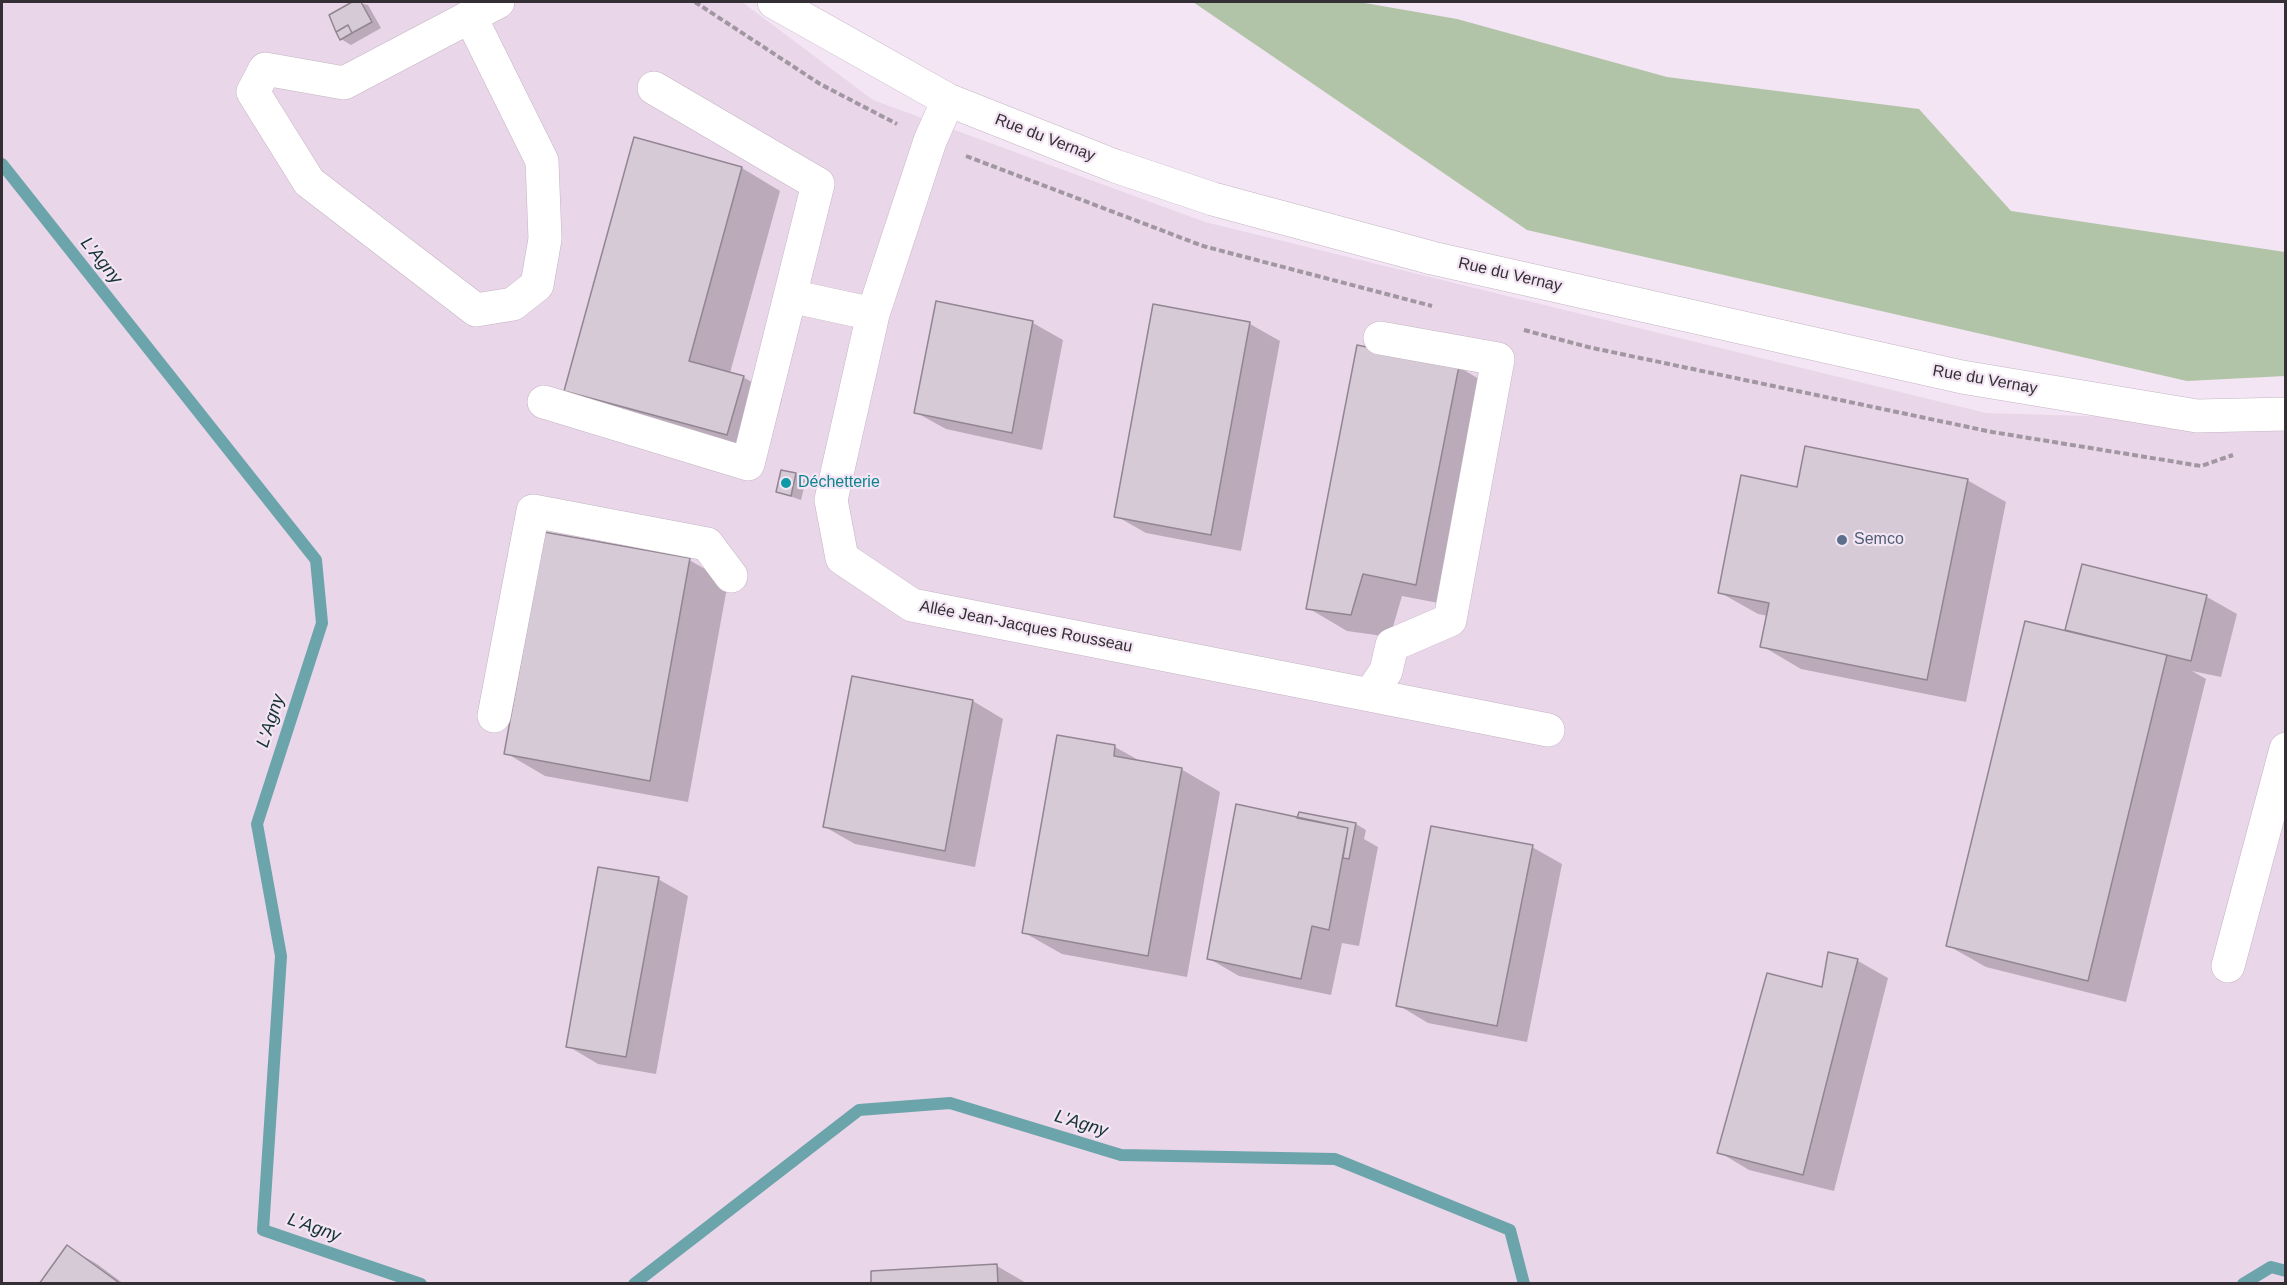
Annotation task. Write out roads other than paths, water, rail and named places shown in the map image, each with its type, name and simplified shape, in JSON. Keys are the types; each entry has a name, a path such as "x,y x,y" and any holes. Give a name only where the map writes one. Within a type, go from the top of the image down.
{"street":[{"name":"Rue du Vernay","path":"774,2 948,100 1115,166 1213,199 1432,258 1962,377 2197,416 2286,414"},
{"path":"484,9 542,161 545,239 537,285 513,304 476,310 309,182 253,92 265,69 344,83 484,9"},
{"path":"544,402 748,464 818,184 654,88"},
{"name":"Allée Jean-Jacques Rousseau","path":"948,100 930,141 873,314 831,500 842,558 912,605 1548,730"},
{"path":"790,296 873,314"},
{"path":"1370,695 1386,671 1392,645 1450,620 1498,359 1380,338"},
{"path":"494,716 533,511 707,544 731,576"},
{"path":"2228,966 2286,749"}],"waterway":[{"name":"L'Agny","path":"2,164 316,560 322,623 257,824 281,956 263,1230 421,1284"},
{"name":"L'Agny","path":"634,1284 859,1110 950,1103 1121,1155 1335,1159 1510,1230 1524,1284"},
{"name":"L'Agny","path":"2243,1284 2271,1267 2286,1271"}],"place":[{"name":"Déchetterie","path":"786,483"},
{"name":"Semco","path":"1842,540"}]}
